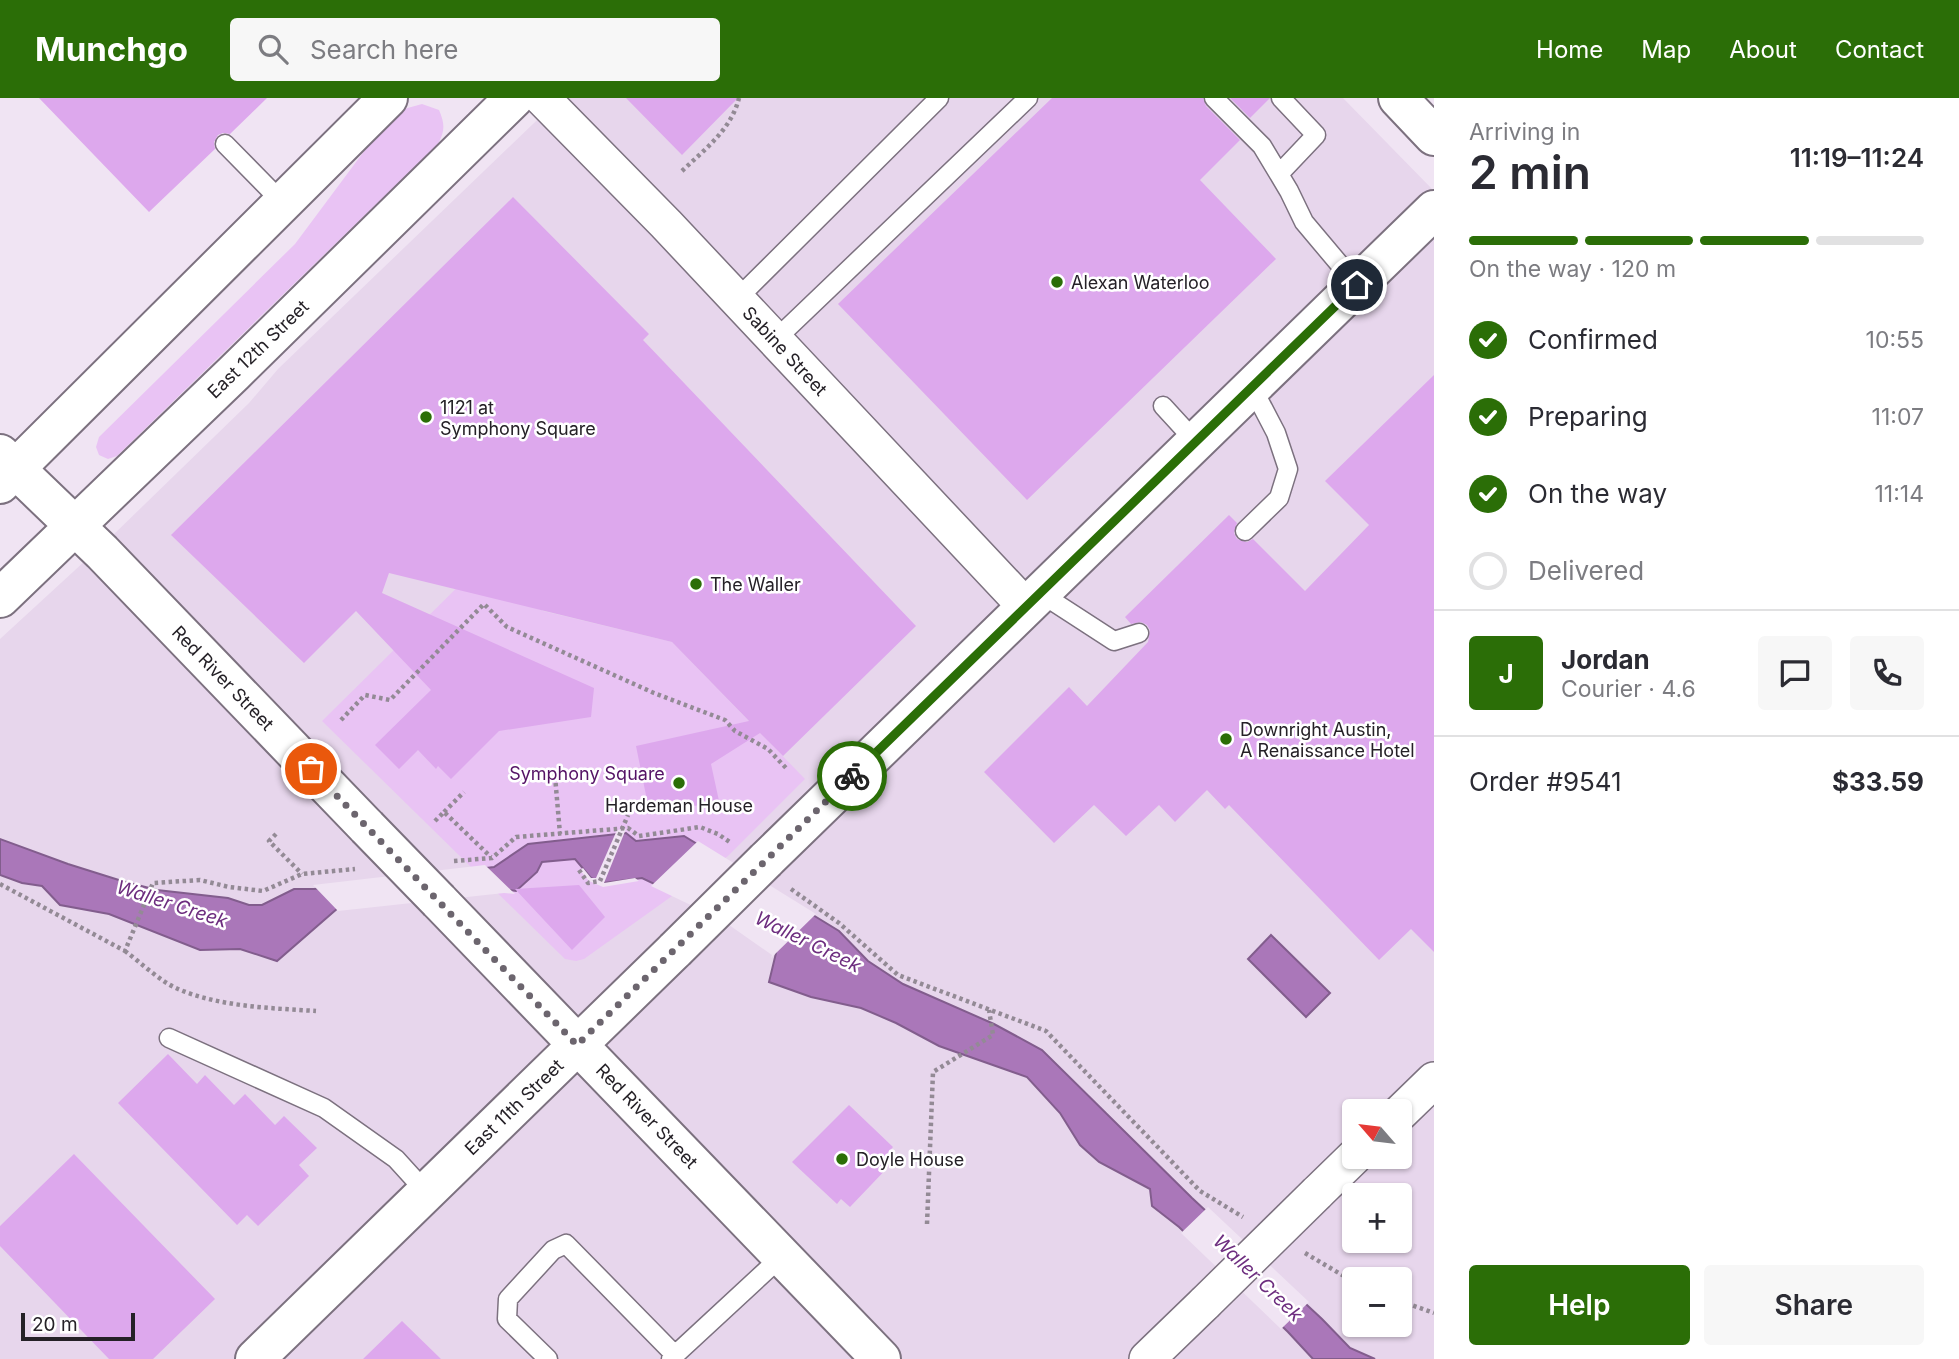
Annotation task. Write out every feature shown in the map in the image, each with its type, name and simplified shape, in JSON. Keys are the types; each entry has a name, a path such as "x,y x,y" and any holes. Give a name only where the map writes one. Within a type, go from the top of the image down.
{"main road":[{"path":"5,469 283,203 388,98"},
{"name":"East 12th Street","path":"0,598 514,98"},
{"path":"1398,98 1434,136"},
{"name":"East 11th Street","path":"263,1356 426,1192 1434,210"},
{"name":"Red River Street","path":"5,469 75,524 881,1359"}],"street":[{"name":"Sabine Street","path":"542,98 775,340 1033,600"},
{"path":"1412,1101 1434,1080"},
{"path":"1147,1359 1342,1169"}],"lane":[{"path":"736,300 939,98"},
{"path":"775,340 1028,98"},
{"path":"1214,98 1262,146 1304,222 1317,241 1357,285"},
{"path":"1279,174 1316,135 1281,98"},
{"path":"226,144 283,203"},
{"path":"1245,531 1279,498 1288,469 1276,433 1252,387"},
{"path":"1163,405 1195,442"},
{"path":"1033,600 1114,641 1139,633"},
{"path":"169,1038 324,1108 396,1159 426,1192"},
{"path":"548,1359 507,1319 508,1299 553,1250 566,1244 673,1357 782,1256"}],"path":[{"path":"682,171 731,122 739,98"},
{"path":"341,720 365,695 390,700 484,604 507,626 654,693 725,720 735,731 768,749 786,768"},
{"path":"555,776 560,834"},
{"path":"435,821 464,792"},
{"path":"444,812 492,858 516,837 628,828 639,836 700,827 718,834 739,849"},
{"path":"579,870 588,883 600,881 628,815"},
{"path":"125,951 153,883 200,880 263,891 302,874 269,841 276,834"},
{"path":"0,884 125,951 176,989 241,1005 316,1011"},
{"path":"790,888 839,923 898,975 1046,1031 1200,1191 1248,1219"},
{"path":"927,1224 933,1072 993,1035 989,1010"},
{"path":"1295,1247 1342,1275"},
{"path":"1412,1305 1434,1313"}],"shaded area":[{"path":"560,98 1343,98 1434,191 1434,1359 0,1359 0,639 111,537 249,403 278,369"}],"green space":[{"path":"422,104 439,110 443,127 438,144 117,456 108,459 99,455 96,447 99,437 295,244 365,150 404,109"},
{"name":"Symphony Square","path":"488,557 543,611 672,642 805,779 728,856 584,959 576,961 565,959 322,721"}],"water":[{"name":"Waller Creek","path":"626,833 636,841 684,836 839,931 868,961 903,984 994,1024 1042,1050 1350,1348 1375,1359 1313,1359 1179,1227 1152,1206 1150,1189 1099,1162 1080,1145 1060,1113 1027,1077 939,1046 861,1008 811,997 769,982 776,953 724,917 642,878 603,883 591,878 575,859 542,862 537,872 516,891 504,889 338,908 277,961 240,949 200,950 109,914 60,905 42,886 22,883 0,875 0,839 68,864 157,890 228,898 249,905 262,905 294,889 314,889 494,867 528,844"},
{"path":"1271,935 1330,993 1306,1017 1248,959"}],"pier":[{"path":"626,829 604,883 635,878 639,881 603,887 589,881 580,870 583,868 591,878 596,878 617,830"},
{"path":"698,841 816,914 771,958 772,955 722,920 651,886"},
{"path":"485,865 515,894 338,911 313,885"},
{"path":"1208,1207 1309,1302 1281,1329 1181,1233"}],"building":[{"path":"39,98 267,98 230,134 218,135 214,142 215,149 149,212"},
{"path":"626,98 738,98 682,155"},
{"name":"Alexan Waterloo","path":"1052,98 1203,98 1206,106 1240,140 1200,180 1276,259 1027,500 838,304"},
{"path":"1230,98 1270,98 1250,118"},
{"path":"513,197 649,334 643,340 916,626 783,756 760,733 711,764 719,801 650,815 636,746 749,721 672,642 389,573 382,593 594,688 591,717 499,731 451,779 438,766 436,769 418,750 399,769 375,745 431,690 356,611 304,663 171,535"},
{"name":"Downright Austin, A Renaissance Hotel","path":"1434,375 1434,952 1411,929 1379,960 1229,805 1225,809 1207,790 1175,822 1159,805 1126,836 1094,805 1054,843 984,772 1069,687 1087,706 1148,642 1150,630 1147,625 1141,622 1131,624 1125,617 1229,515 1237,523 1234,533 1237,539 1247,542 1253,539 1305,591 1369,525 1325,481"},
{"path":"579,885 605,917 572,950 515,889"},
{"path":"168,1054 197,1084 205,1075 234,1105 245,1094 275,1125 284,1116 317,1148 299,1165 309,1176 258,1226 247,1215 237,1225 118,1103"},
{"name":"Doyle House","path":"849,1105 893,1147 885,1156 892,1163 850,1207 841,1199 837,1204 792,1162"},
{"path":"74,1154 215,1299 153,1359 109,1359 0,1246 0,1226"},
{"path":"402,1321 441,1359 363,1359"}],"way so far":[{"path":"311,769 577,1045 852,776"}],"place":[{"name":"Alexan Waterloo","path":"1057,282"},
{"name":"1121 at Symphony Square","path":"426,417"},
{"name":"The Waller","path":"696,584"},
{"name":"Downright Austin, A Renaissance Hotel","path":"1226,739"},
{"name":"Hardeman House","path":"679,783"},
{"name":"Doyle House","path":"842,1159"}],"route":[{"path":"852,776 1357,285"}]}
